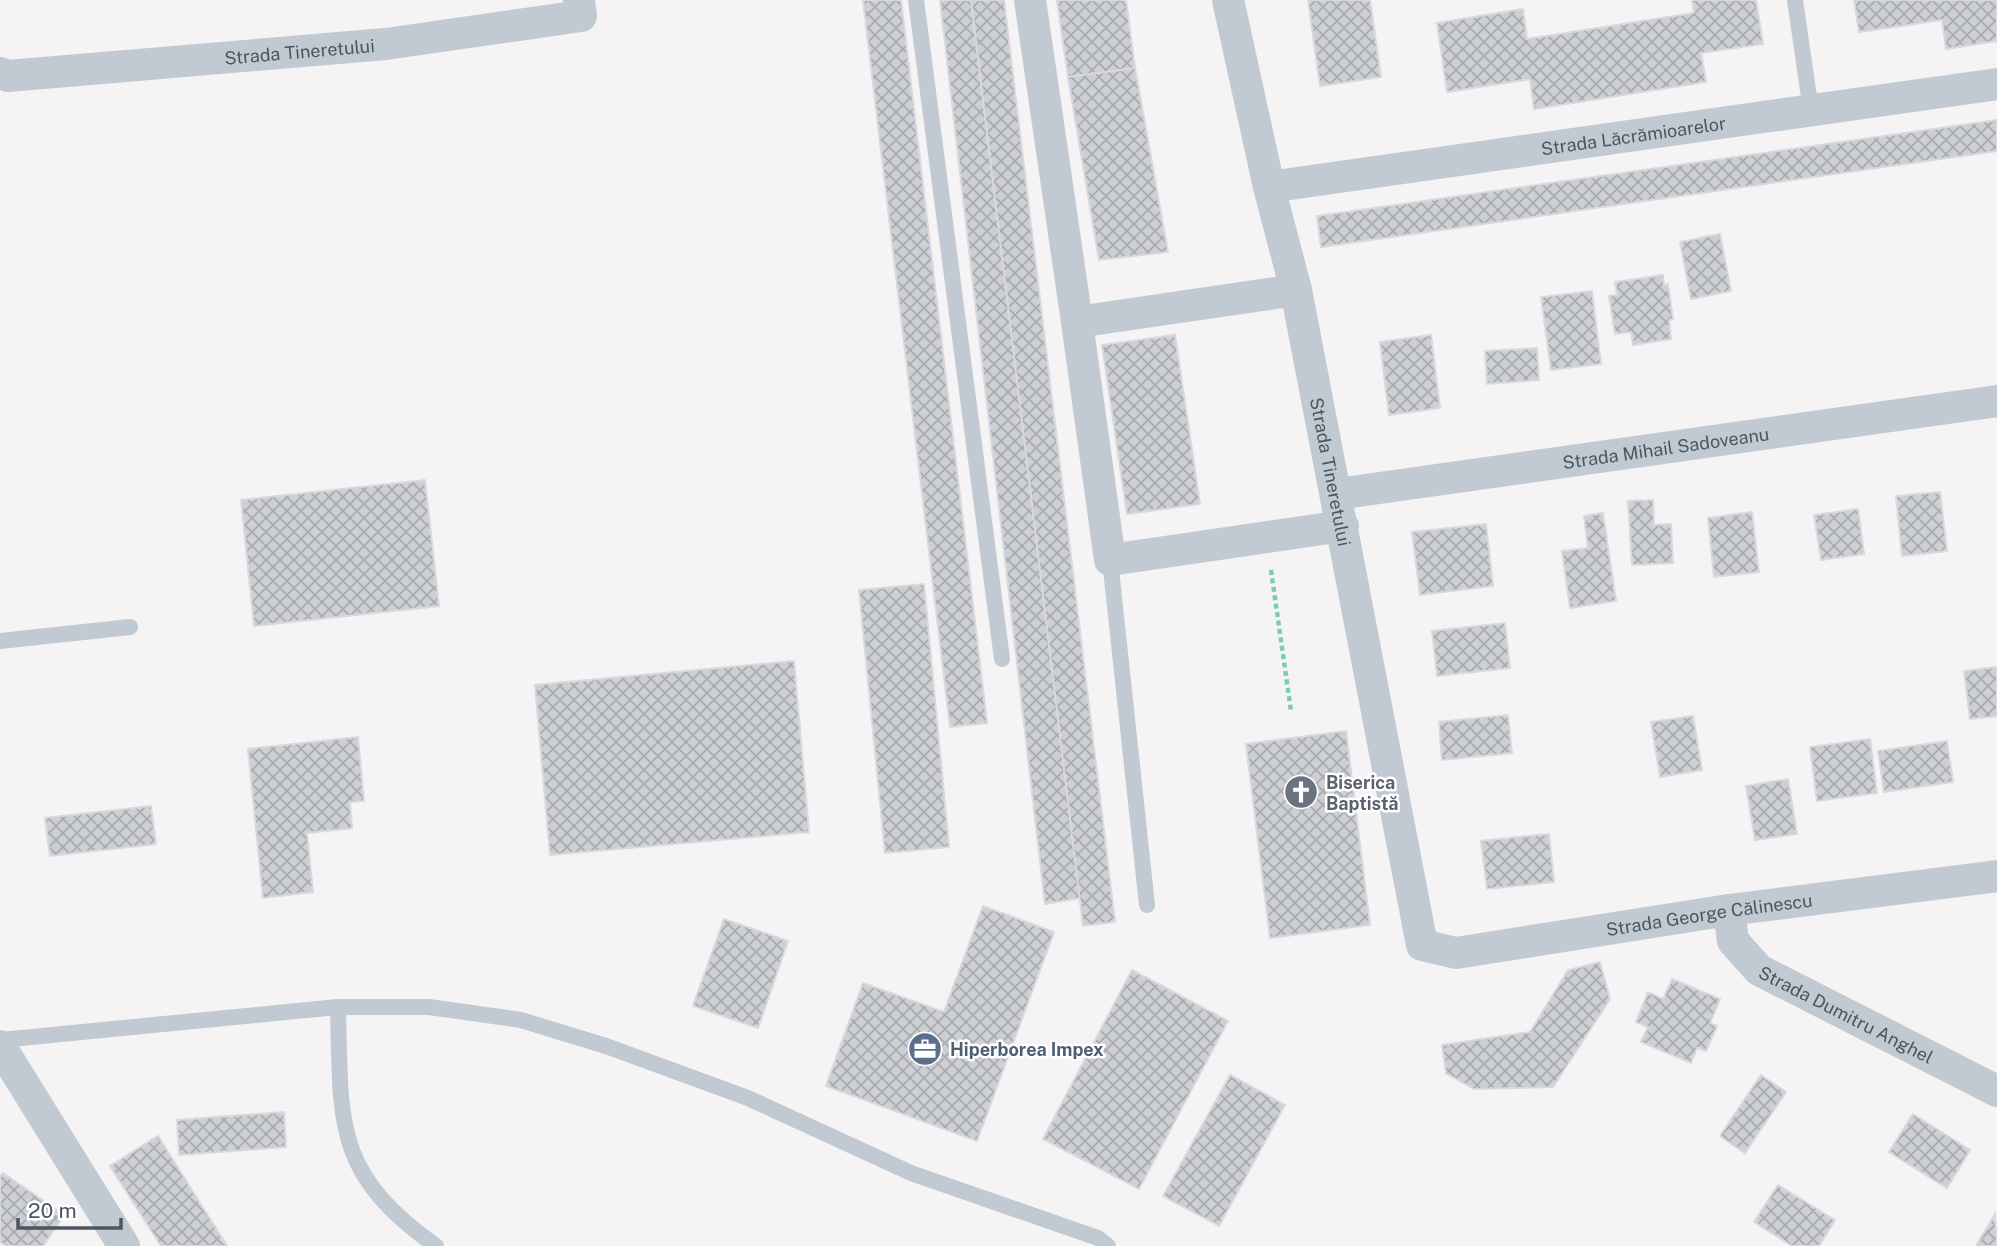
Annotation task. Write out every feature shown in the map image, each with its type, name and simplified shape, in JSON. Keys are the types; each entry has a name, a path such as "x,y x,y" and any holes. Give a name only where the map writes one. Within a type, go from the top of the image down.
{"street":[{"name":"Strada Tineretului","path":"0,73 8,76 386,44 581,16 579,0"},
{"path":"1030,0 1110,560 1343,526"},
{"name":"Strada Tineretului","path":"1228,0 1269,187 1296,290 1422,945"},
{"name":"Strada Lăcrămioarelor","path":"1269,187 1997,85"},
{"path":"1077,322 1296,290"},
{"name":"Strada Mihail Sadoveanu","path":"1337,494 1997,401"},
{"name":"Strada George Călinescu","path":"1422,945 1455,953 1729,911 1997,877"},
{"name":"Strada Dumitru Anghel","path":"1729,911 1733,941 1759,970 1997,1090"},
{"path":"0,1046 124,1246"}],"lane":[{"path":"916,0 1002,659"},
{"path":"1795,0 1811,111"},
{"path":"1110,560 1147,905"},
{"path":"0,640 130,627"},
{"path":"338,1007 340,1102 349,1149 373,1192 412,1230 436,1246"},
{"path":"0,1040 338,1007 429,1007 521,1020 607,1046 748,1098 911,1173 1098,1238 1108,1246"}],"path":[{"path":"1267,538 1291,711"}],"building":[{"path":"863,0 901,0 987,723 950,727"},
{"path":"940,0 971,0 1080,898 1045,904"},
{"path":"971,0 1004,0 1115,922 1083,926"},
{"path":"1057,0 1126,0 1135,68 1068,77"},
{"path":"1308,0 1370,0 1381,77 1320,86"},
{"path":"1692,0 1756,0 1763,44 1701,53 1706,82 1534,109 1530,79 1447,92 1437,23 1523,9 1527,39 1694,13"},
{"path":"1854,0 1997,0 1997,41 1946,49 1942,20 1859,32"},
{"path":"1135,68 1168,252 1099,260 1068,77"},
{"path":"1997,120 1997,151 1321,247 1317,216"},
{"path":"1720,234 1731,291 1691,299 1680,242"},
{"path":"1663,275 1664,285 1668,284 1673,319 1669,320 1671,339 1633,345 1631,332 1615,334 1609,296 1617,295 1615,282"},
{"path":"1592,291 1601,364 1551,370 1541,297"},
{"path":"1175,335 1200,504 1127,514 1102,345"},
{"path":"1431,335 1440,408 1389,415 1380,342"},
{"path":"1537,348 1539,380 1487,384 1485,351"},
{"path":"425,480 439,606 254,626 241,500"},
{"path":"1940,492 1947,551 1902,556 1896,496"},
{"path":"1653,500 1654,525 1671,524 1673,563 1632,565 1628,501"},
{"path":"1858,509 1864,554 1821,560 1814,515"},
{"path":"1752,512 1759,572 1714,577 1708,518"},
{"path":"1603,513 1616,601 1570,608 1562,551 1588,548 1584,516"},
{"path":"1486,524 1493,586 1420,595 1412,532"},
{"path":"924,584 949,847 885,853 859,590"},
{"path":"1505,623 1510,668 1437,676 1432,631"},
{"path":"794,661 809,832 550,855 535,685"},
{"path":"1997,667 1997,716 1970,719 1964,671"},
{"path":"1508,715 1512,753 1442,760 1439,722"},
{"path":"1693,716 1702,770 1660,777 1651,722"},
{"path":"1346,731 1370,925 1270,938 1246,744"},
{"path":"358,737 364,801 350,802 352,828 307,833 313,892 263,898 248,749"},
{"path":"1870,739 1877,793 1817,801 1810,747"},
{"path":"1947,741 1953,782 1884,792 1878,751"},
{"path":"1788,779 1797,834 1755,840 1746,786"},
{"path":"151,806 156,844 50,856 45,818"},
{"path":"1549,834 1554,882 1487,889 1481,841"},
{"name":"Hiperborea Impex","path":"983,906 1054,932 977,1141 826,1086 863,983 944,1012"},
{"path":"724,919 788,941 758,1028 693,1006"},
{"path":"1600,962 1610,999 1553,1087 1474,1089 1446,1073 1442,1045 1530,1032 1568,970"},
{"path":"1132,970 1228,1021 1139,1189 1043,1139"},
{"path":"1672,979 1720,999 1710,1023 1717,1026 1706,1051 1697,1048 1691,1063 1641,1042 1648,1027 1636,1022 1648,992 1663,999"},
{"path":"1230,1075 1285,1105 1219,1226 1163,1196"},
{"path":"1761,1075 1786,1092 1745,1153 1720,1136"},
{"path":"284,1112 286,1147 179,1155 177,1120"},
{"path":"1913,1114 1970,1150 1947,1188 1889,1152"},
{"path":"158,1136 227,1246 161,1246 110,1166"},
{"path":"3,1173 64,1215 43,1246 6,1246 0,1242 0,1177"},
{"path":"1778,1185 1835,1220 1819,1246 1792,1246 1754,1222"},
{"path":"1995,1214 1997,1246 1976,1246"}],"place":[{"name":"Biserica Baptistă","path":"1301,792"},
{"name":"Hiperborea Impex","path":"925,1049"}]}
